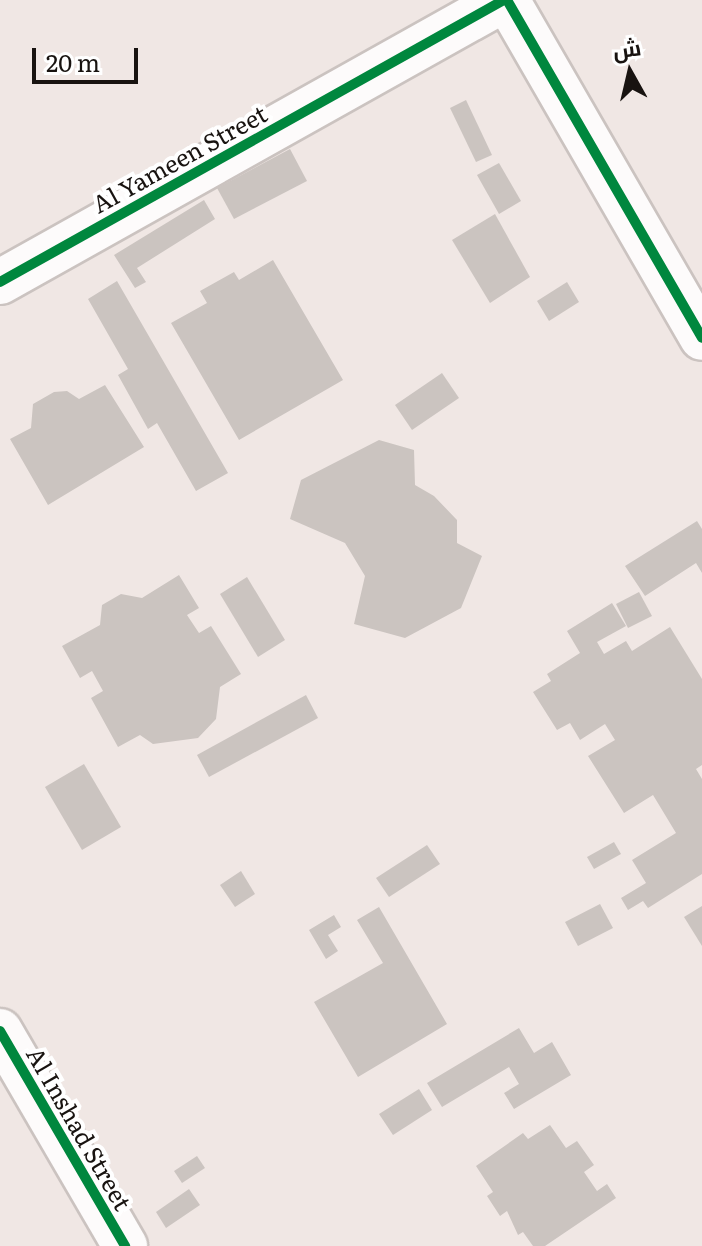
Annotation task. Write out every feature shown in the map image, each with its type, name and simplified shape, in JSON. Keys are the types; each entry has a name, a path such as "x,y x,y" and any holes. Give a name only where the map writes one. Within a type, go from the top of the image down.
{"street":[{"name":"Al Yameen Street","path":"0,282 506,0"},
{"path":"506,0 689,285 702,338"},
{"name":"Al Inshad Street","path":"0,1031 125,1246"}],"building":[{"path":"466,100 492,155 476,162 450,108"},
{"path":"290,149 307,181 234,219 217,188"},
{"path":"499,163 521,201 499,214 477,175"},
{"path":"204,200 215,219 137,268 146,282 135,288 114,255"},
{"path":"495,214 530,277 490,303 452,240"},
{"path":"273,260 343,380 239,440 171,323 207,303 200,291 234,272 239,280"},
{"path":"117,281 228,473 196,491 157,423 148,429 118,375 128,369 88,299"},
{"path":"567,282 579,302 549,321 537,301"},
{"path":"442,373 459,398 412,430 395,405"},
{"path":"105,385 144,447 48,505 10,439 31,428 33,404 54,392 67,391 79,399"},
{"path":"379,440 414,450 415,485 434,496 457,520 457,543 482,556 461,608 405,638 354,624 365,576 345,543 290,519 301,480"},
{"path":"697,521 702,529 702,573 696,563 645,596 625,566"},
{"path":"179,575 199,608 187,615 199,633 211,626 241,674 220,687 216,719 198,738 153,744 140,735 118,747 91,698 103,691 92,671 80,678 62,646 100,625 102,605 121,594 142,598"},
{"path":"247,577 285,640 258,657 220,594"},
{"path":"639,592 652,616 628,628 616,604"},
{"path":"612,603 626,626 597,642 604,654 626,641 632,651 670,627 702,679 702,765 696,769 702,779 702,874 648,908 643,901 628,910 621,898 646,883 632,860 676,833 653,795 624,813 588,756 615,740 605,724 580,740 570,723 557,730 533,692 551,681 547,674 580,653 567,631"},
{"path":"306,695 318,718 209,777 197,755"},
{"path":"84,764 121,827 82,850 45,787"},
{"path":"614,842 621,854 594,869 587,857"},
{"path":"427,845 440,864 389,897 376,878"},
{"path":"241,871 255,894 235,907 220,885"},
{"path":"600,904 613,928 578,946 565,922"},
{"path":"702,906 702,946 684,917"},
{"path":"379,907 447,1024 358,1077 314,1002 383,963 357,920"},
{"path":"334,915 341,927 328,935 338,951 326,959 309,930"},
{"path":"519,1028 534,1053 552,1042 571,1075 514,1109 504,1093 519,1084 509,1067 442,1107 427,1083"},
{"path":"419,1089 432,1110 393,1135 379,1114"},
{"path":"550,1125 566,1148 577,1141 594,1165 584,1172 597,1191 607,1184 616,1198 545,1246 533,1246 523,1232 518,1235 507,1211 500,1216 487,1196 493,1192 476,1166 523,1133 528,1139"},
{"path":"197,1156 205,1168 182,1183 174,1171"},
{"path":"189,1189 200,1205 166,1228 156,1212"}],"cycle path":[{"path":"0,282 504,0"},
{"path":"507,0 702,338"},
{"path":"0,1031 125,1246"}]}
